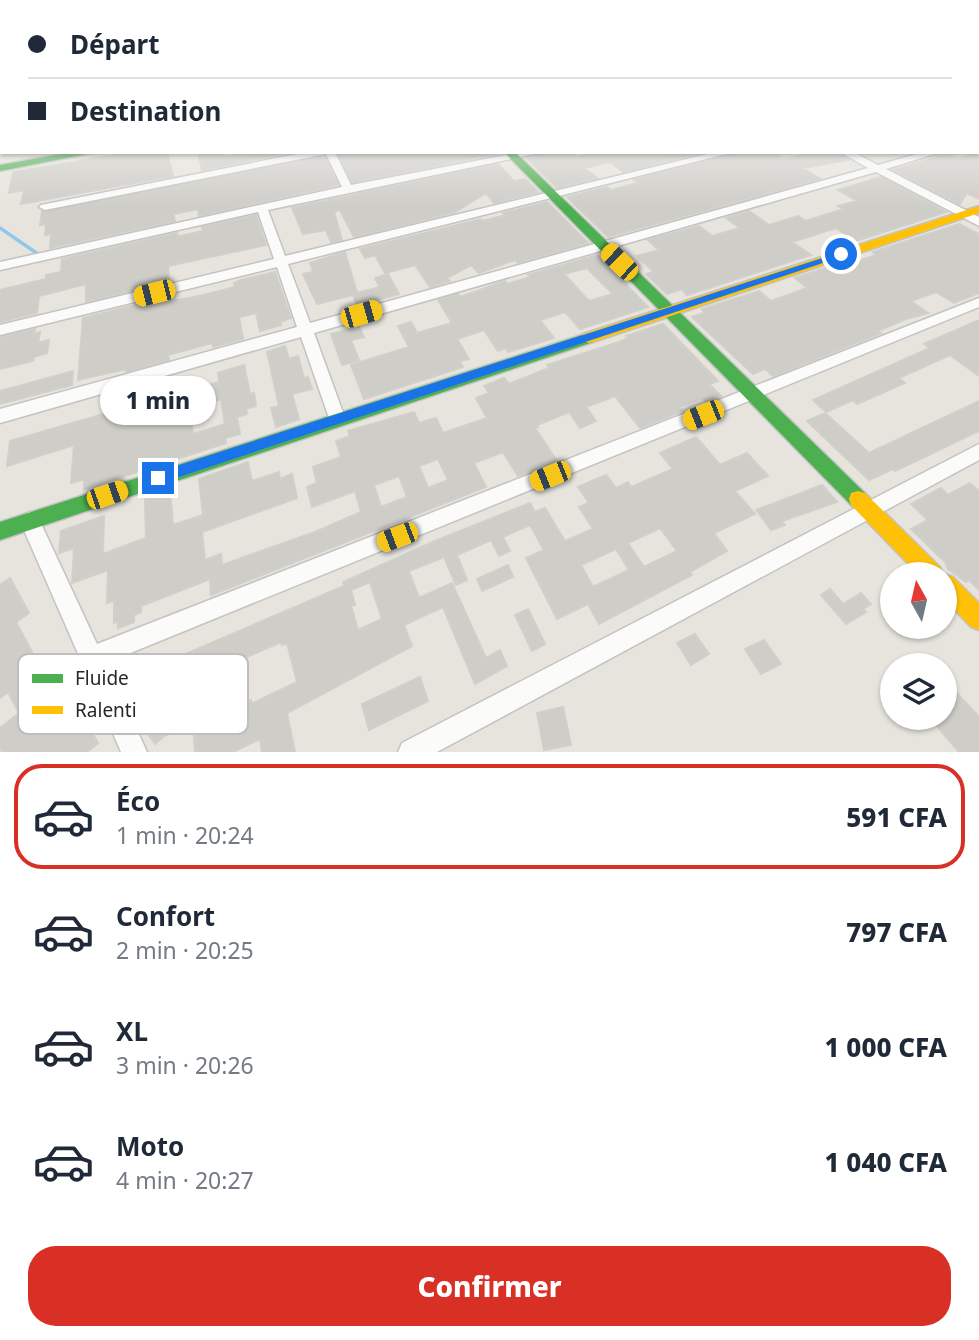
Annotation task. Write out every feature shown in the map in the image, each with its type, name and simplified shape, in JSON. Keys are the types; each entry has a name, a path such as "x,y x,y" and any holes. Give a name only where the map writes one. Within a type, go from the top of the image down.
{"street":[{"path":"0,168 80,154"},
{"path":"45,208 313,154"},
{"path":"331,154 348,190"},
{"path":"680,154 691,162"},
{"path":"0,330 721,154"},
{"path":"849,154 979,222"},
{"path":"0,416 929,154"},
{"path":"0,266 512,155 921,562"},
{"path":"262,208 337,418"},
{"path":"0,531 979,209"},
{"path":"101,654 979,302"},
{"path":"411,752 979,451"},
{"path":"30,521 89,654"},
{"path":"957,598 979,619"},
{"path":"126,734 134,752"}],"building":[{"path":"121,154 168,154 173,176 21,204 24,190 9,193 13,172"},
{"path":"211,154 224,154 225,157 242,154 282,154 202,170 199,156"},
{"path":"339,154 496,154 352,182"},
{"path":"540,154 572,154 576,157 589,154 696,154 623,172 610,162 584,168 597,178 557,188 527,158"},
{"path":"729,154 777,154 783,159 808,154 840,154 848,160 803,168 820,179 608,237 567,197 638,183 634,180"},
{"path":"947,154 957,159 979,154 979,199 967,193 960,204 893,170"},
{"path":"325,157 338,185 199,216 198,209 173,214 175,221 50,248 51,234 45,235 46,224 40,225 42,211"},
{"path":"498,164 514,181 525,179 538,192 494,203 486,193 455,212 354,237 340,210 334,212 342,240 331,242 326,230 303,234 292,208"},
{"path":"881,177 946,212 856,241 836,228 792,242 811,255 687,295 681,289 667,294 646,274 654,272 637,256 659,250 648,240 699,226 712,236 740,228 726,218 749,211 769,225 798,216 806,221 844,209 838,206 857,201 838,190"},
{"path":"547,202 588,243 518,263 515,260 479,273 471,265 447,278 450,281 430,287 415,265 385,273 375,255 365,258 360,249 481,219 483,221"},
{"path":"256,215 266,245 168,266 169,282 86,302 86,284 39,296 37,313 0,322 0,290 46,279 46,275 61,272 62,259 177,233 181,236 203,231 202,227"},
{"path":"959,224 979,234 979,293 954,303 936,292 911,301 928,313 906,319 878,331 881,333 773,376 765,369 753,374 692,317 704,313 702,309 759,291 771,301 807,288 795,278 828,267 833,270 876,255 873,252"},
{"path":"345,252 357,293 380,287 375,278 388,274 399,294 357,305 353,295 317,304 303,274 313,272 310,263"},
{"path":"597,255 648,307 580,329 565,312 540,320 554,338 508,352 506,348 498,351 484,330 457,339 469,359 460,361 463,367 364,399 351,365 409,347 398,326 411,322 417,333 452,323 438,300 458,294 460,297 505,281 507,284 530,277 528,275","holes":["587,268 613,294 589,301 564,274"]},
{"path":"275,272 291,318 280,322 281,325 260,331 256,313 239,317 243,339 213,347 212,343 168,355 169,360 126,372 126,369 78,380 83,318 171,296 172,301 199,296 235,287 234,283 241,280"},
{"path":"979,320 979,376 950,355 899,378 905,383 857,404 853,400 826,412 813,400 930,348 924,344"},
{"path":"663,324 718,381 709,384 721,396 706,402 702,398 679,407 683,411 640,428 615,396 586,407 596,421 580,428 569,412 535,428 557,461 518,476 503,452 474,463 486,487 211,595 210,579 141,606 141,612 134,615 134,622 118,628 118,621 114,623 114,600 107,603 108,570 72,583 74,548 59,553 61,531 104,516 103,554 146,538 145,499 170,490 173,525 203,515 199,479 248,462 252,481 279,472 280,479 292,474 297,498 202,532 205,560 221,554 222,565 315,532 361,512 355,491 312,507 307,487 317,483 313,467 341,457 336,441 350,436 348,431 414,412 419,423 436,418 443,433 487,418 476,398 489,393 484,386 504,378 509,384 549,368 547,365 619,342 628,338 626,336","holes":["438,459 448,480 428,488 419,466","399,476 407,497 381,507 374,485"]},
{"path":"359,327 364,337 351,340 359,360 342,365 331,334"},
{"path":"35,329 34,334 40,332 38,343 49,340 47,353 34,357 33,361 0,369 0,337"},
{"path":"285,346 289,359 298,356 304,378 308,377 312,389 292,394 299,419 276,427 271,408 279,406 267,352"},
{"path":"244,365 250,394 254,393 256,406 246,409 247,414 237,417 240,434 225,438 226,443 84,489 84,479 71,483 74,445 7,466 10,441 128,407 129,389 140,386 141,392 181,381 183,393 219,382 218,373","holes":["221,399 225,424 193,434 190,409"]},
{"path":"73,371 72,385 0,404 0,391"},
{"path":"979,401 979,431 895,471 893,469 869,480 807,421 825,413 869,453"},
{"path":"696,437 720,465 747,453 768,476 735,491 755,514 714,533 727,551 690,572 692,575 599,624 588,604 557,619 526,558 544,550 530,525 503,537 510,551 499,556 491,540 457,555 467,580 456,585 444,557 409,571 419,598 452,583 486,658 500,650 507,666 475,684 443,607 404,625 412,646 287,713 295,752 262,752 260,739 233,752 195,752 194,734 248,734 248,701 251,700 251,704 297,682 287,643 282,645 281,642 248,656 248,654 186,654 344,586 343,582 435,541 530,503 535,512 545,508 565,541 593,529 579,507 589,503 578,487 606,475 616,488 628,482 631,487 673,469 660,453","holes":["660,528 677,551 644,567 628,543","616,549 629,570 593,587 581,565","370,582 382,619 358,630 351,606 355,605 351,590"]},
{"path":"970,483 979,491 979,590 969,580 966,582 957,576 957,562 945,562 911,529 928,520 911,504 941,488 948,495"},
{"path":"822,485 837,502 782,521 785,525 771,530 756,510"},
{"path":"508,565 513,577 482,591 477,579"},
{"path":"10,578 29,613 16,622 33,654 18,654 18,711 8,692 0,698 0,585"},
{"path":"830,589 843,604 861,593 871,604 863,609 866,612 846,624 821,595"},
{"path":"528,609 545,644 532,651 515,615"},
{"path":"695,634 709,654 691,665 677,643"},
{"path":"764,640 781,664 761,674 745,649"},
{"path":"420,677 428,701 369,730 362,704"},
{"path":"957,693 979,717 979,752 959,752 940,730 957,730"},
{"path":"563,707 571,745 544,750 537,713"},
{"path":"18,714 18,734 93,734 98,743 87,752 2,752 0,728"},
{"path":"148,734 168,734 164,736 155,744"}],"waterway":[{"path":"0,228 38,254"}],"traffic: fast":[{"path":"0,168 80,154"},
{"path":"511,154 858,499"},
{"path":"0,531 588,338"}],"traffic: slow":[{"path":"588,338 979,209"},
{"path":"858,499 921,562"},
{"path":"957,597 979,619"}],"route":[{"path":"158,478 841,254"}]}
